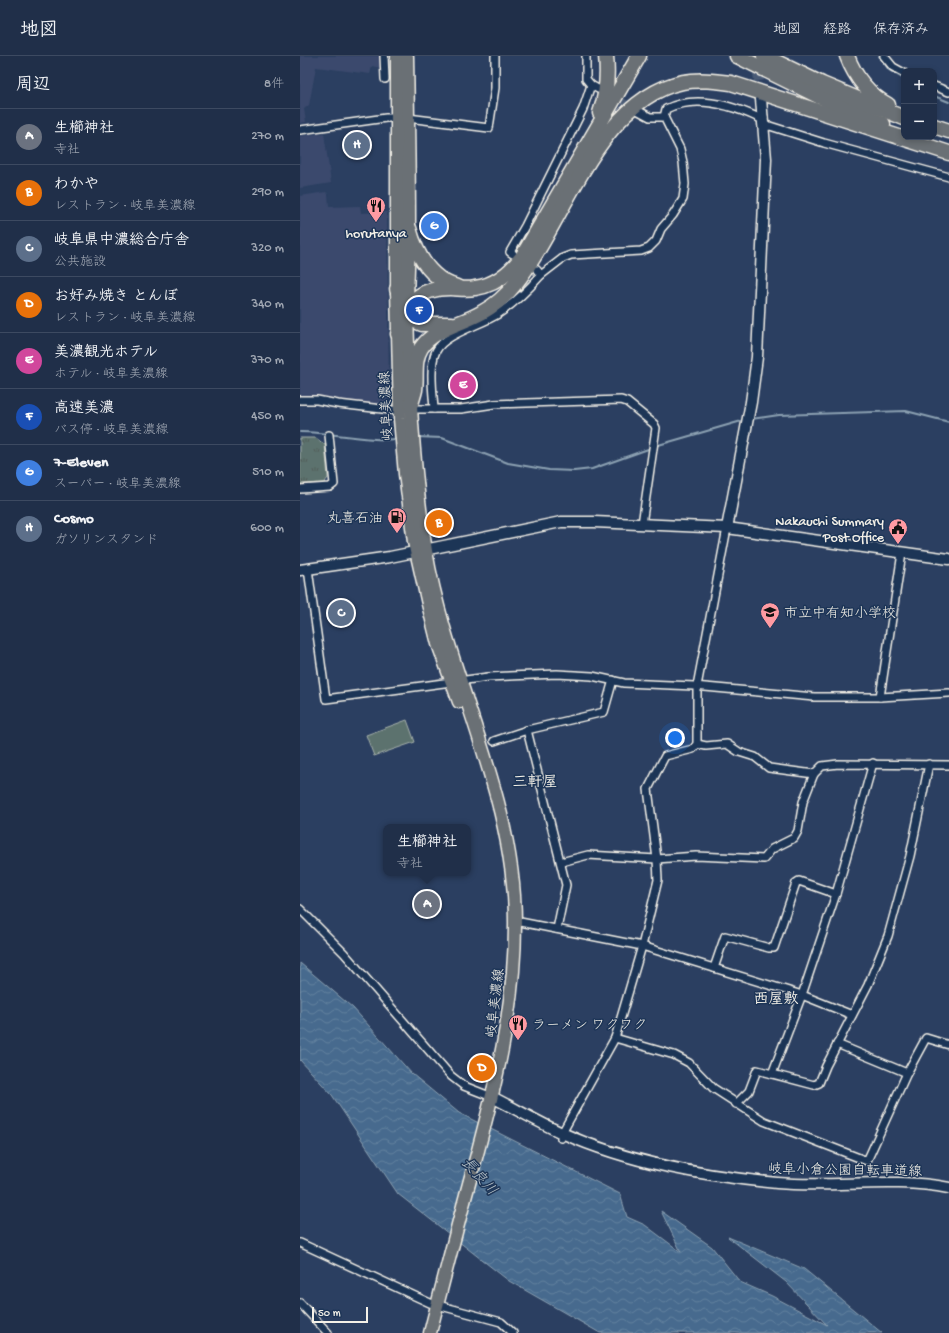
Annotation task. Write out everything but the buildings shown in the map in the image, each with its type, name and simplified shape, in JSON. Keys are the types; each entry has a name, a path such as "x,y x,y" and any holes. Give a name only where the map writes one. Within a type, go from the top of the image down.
{"highway":[{"path":"587,155 605,99 607,83 606,56"},
{"path":"407,408 415,389 417,359 421,349 427,341 492,307 514,286 533,259 639,56"},
{"path":"398,334 407,308 421,294 440,288 466,289 484,286 505,276 513,268 522,257 649,56"},
{"path":"737,56 818,96 901,131"},
{"path":"764,56 822,84 901,117"},
{"path":"847,56 858,78 867,90 880,100 901,111"},
{"path":"587,155 620,120 642,100 669,86 698,80 732,83 751,88 949,151"},
{"path":"937,127 949,131"},
{"path":"937,131 949,136"},
{"path":"923,140 949,151"},
{"path":"410,228 418,256 433,274 453,286 466,289"},
{"path":"397,289 400,299 407,308 409,315 413,320 422,324 448,325 460,323"}],"main road":[{"name":"岐阜美濃線","path":"397,56 410,228 407,308 407,438 421,551 438,644 480,743 498,801 510,864 515,921 514,975 506,1037 488,1114 440,1290 430,1333"},
{"name":"岐阜美濃線","path":"407,56 402,118 397,289 398,334 407,408"}],"street":[{"path":"384,56 385,79"},
{"path":"300,130 402,118 489,128 495,88 495,56"},
{"path":"586,56 586,79 598,89"},
{"path":"884,56 893,67 901,71"},
{"path":"513,254 510,252 583,109 592,85"},
{"path":"937,87 949,92"},
{"path":"561,1135 615,1038 642,946 657,887 657,859 648,789 665,756 694,750 697,744 697,686 748,415 757,357 761,300 766,159 761,99"},
{"path":"434,409 433,361 436,351 443,342 497,315 519,300 539,272 563,258 571,255 641,251 648,248 656,241 683,199 685,184 684,162 680,149 664,117 666,110 674,105 699,102 722,105 759,118 770,126 824,143 949,177"},
{"path":"637,110 650,117 664,117"},
{"path":"300,400 317,400 338,404 434,409 461,409 494,404 621,400 627,402 654,424 656,428 642,524"},
{"path":"300,489 330,487 334,484 329,435"},
{"path":"949,559 727,528 561,522 421,551 304,569 326,699 488,677 557,674 592,676 624,683 697,686 814,697 880,697 949,693"},
{"path":"880,697 902,553"},
{"path":"494,741 527,730 604,712 613,680"},
{"path":"527,730 566,885 557,929"},
{"path":"697,744 706,746 727,744 739,752 755,757 769,768 814,774"},
{"path":"561,862 588,855 657,859 696,856 764,859 772,849 794,838 798,831 803,802 814,774 822,766 873,763 949,765"},
{"path":"772,1074 802,995 836,894 873,763"},
{"path":"736,1104 749,1091 757,1070 814,1085 819,1083 837,1044 868,985 888,936 910,856 929,764"},
{"path":"714,968 725,936 774,948 796,883 799,881 836,894"},
{"path":"300,909 344,952 450,1076 464,1086 492,1097"},
{"path":"515,921 642,946 802,995 852,1015"},
{"path":"615,1038 674,1055 689,1063 713,1088 764,1121 867,1161 907,1073 926,1038 949,1045"},
{"path":"837,1044 907,1073"},
{"name":"岐阜小倉公園自転車道線","path":"492,1097 561,1135 635,1160 777,1183 844,1185 912,1183 949,1188"},
{"path":"300,1243 437,1305 491,1318 501,1322 513,1333"},
{"path":"300,1303 328,1333"}],"shaded area":[{"path":"300,56 381,56 381,68 372,66 370,74 316,67 309,105 304,109 306,122 300,123"},
{"path":"324,133 331,183 300,188 300,136"},
{"path":"326,192 328,194 329,207 360,206 361,213 387,212 389,403 386,406 300,397 300,196"}],"green space":[{"path":"300,438 316,438 325,445 328,478 324,483 300,484"},
{"path":"407,720 415,742 374,756 366,735"}],"water":[{"name":"長良川","path":"300,963 353,1008 412,1074 459,1113 620,1194 627,1217 645,1225 681,1252 661,1211 712,1247 740,1282 772,1296 827,1325 786,1282 728,1237 804,1269 882,1333 600,1333 509,1281 398,1194 332,1095 300,1060"}],"waterway":[{"path":"879,56 889,70 901,77"},
{"path":"937,97 949,102"},
{"path":"751,419 779,415 906,411 949,422"},
{"path":"655,446 745,420"},
{"path":"300,432 386,440 398,439"},
{"path":"417,437 442,438 508,463 549,470 574,471 592,469 651,448"}],"tunnel":[{"path":"756,56 761,98"},
{"path":"613,96 635,109"}],"place":[{"name":"Cosmo","path":"357,145"},
{"name":"horutanya","path":"376,223"},
{"name":"7-Eleven","path":"434,226"},
{"name":"高速美濃","path":"419,310"},
{"name":"美濃観光ホテル","path":"463,385"},
{"name":"わかや","path":"439,523"},
{"name":"丸喜石油","path":"397,534"},
{"name":"Nakauchi Summary Post Office","path":"898,545"},
{"name":"岐阜県中濃総合庁舎","path":"341,613"},
{"name":"市立中有知小学校","path":"770,629"},
{"name":"生櫛神社","path":"427,904"},
{"name":"ラーメン ワクワク","path":"518,1041"},
{"name":"お好み焼き とんぼ","path":"482,1068"}],"district":[{"name":"三軒屋","path":"535,781"},
{"name":"西屋敷","path":"776,998"}]}
